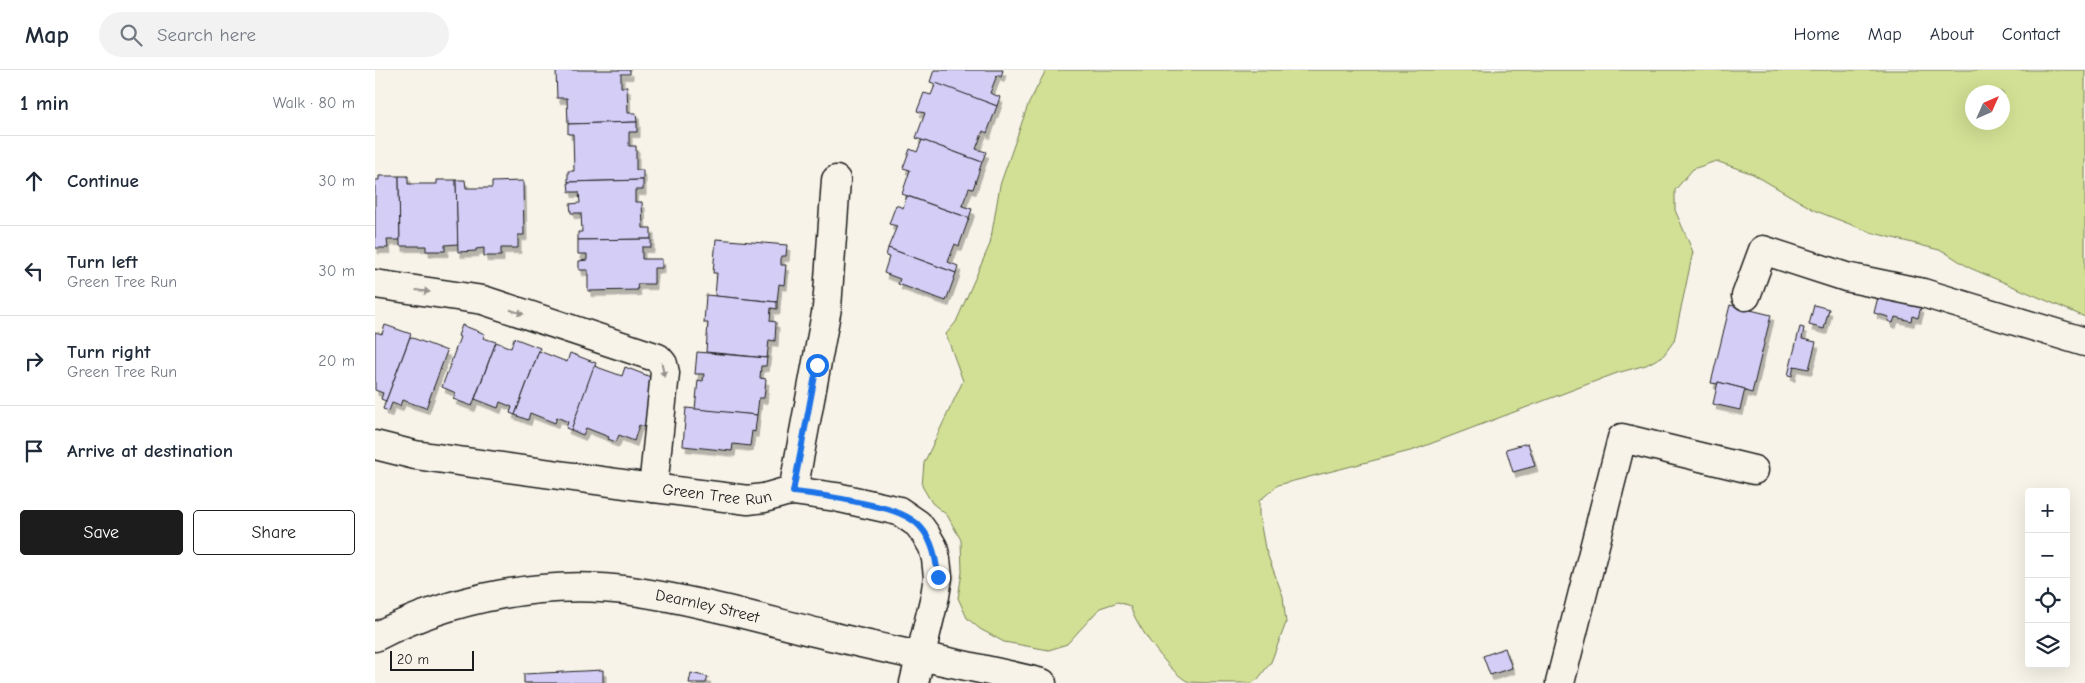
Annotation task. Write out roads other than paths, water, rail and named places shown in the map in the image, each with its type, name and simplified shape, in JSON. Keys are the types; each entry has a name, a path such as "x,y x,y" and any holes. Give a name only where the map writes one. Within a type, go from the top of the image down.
{"street":[{"path":"793,492 827,308 836,180"},
{"path":"1746,296 1763,250 1846,277 1923,293 2085,342"},
{"path":"375,284 483,300 658,358 663,364 665,373 653,488"},
{"path":"1560,683 1622,438 1754,470"},
{"name":"Green Tree Run","path":"375,445 415,456 748,500 793,492 836,497 899,511 918,524 927,535 933,547 938,577 914,683"},
{"name":"Dearnley Street","path":"375,637 426,615 477,600 537,590 597,588 631,591 702,604 1042,683"}]}
